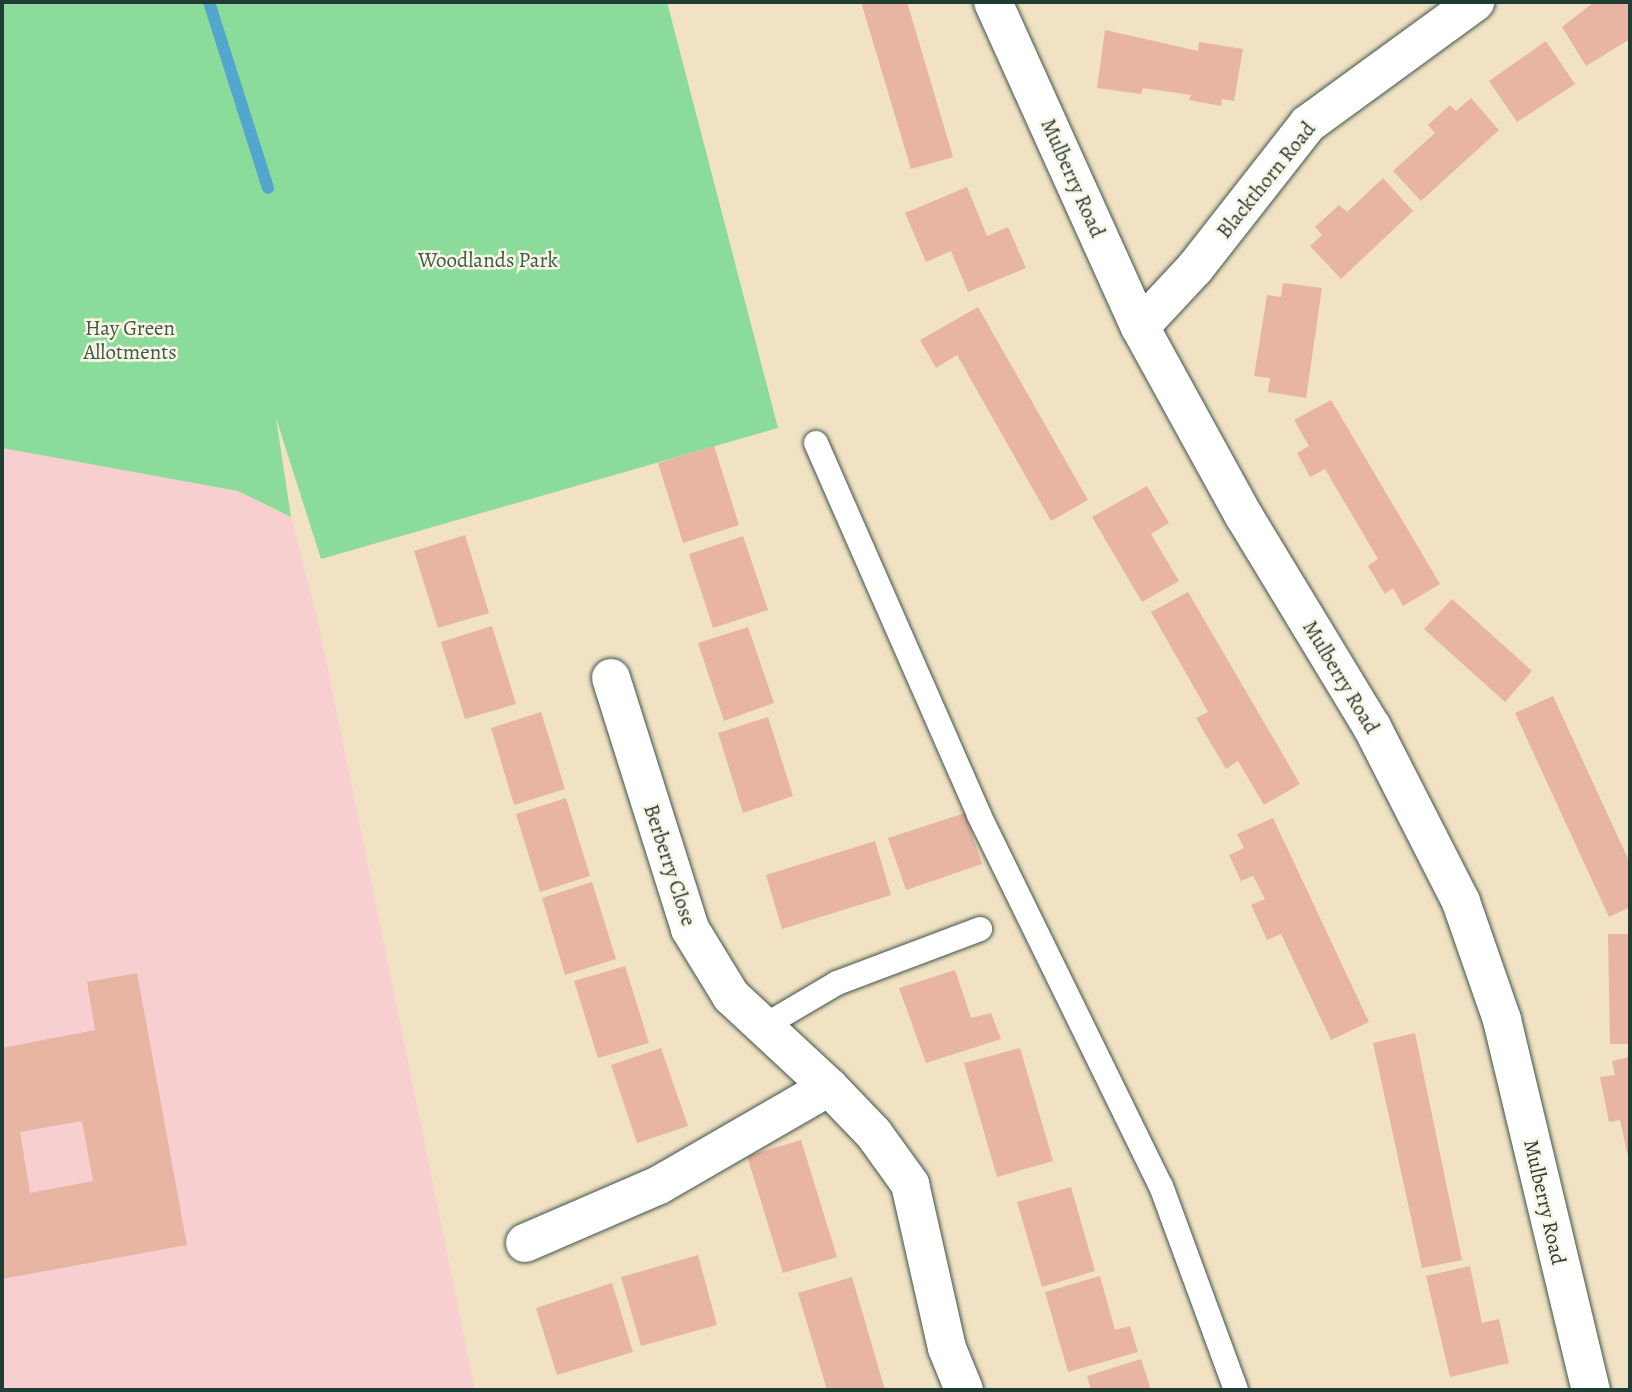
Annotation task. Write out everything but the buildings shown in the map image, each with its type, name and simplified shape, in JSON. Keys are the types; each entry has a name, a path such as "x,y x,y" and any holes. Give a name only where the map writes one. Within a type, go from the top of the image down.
{"street":[{"name":"Mulberry Road","path":"993,2 1140,327 1244,516 1372,727 1461,902 1502,1020 1591,1390"},
{"name":"Blackthorn Road","path":"1140,327 1195,268 1308,124 1475,2"},
{"name":"Berberry Close","path":"610,678 690,929 731,996 829,1087 874,1134 910,1184 947,1348 964,1390"},
{"path":"525,1243 659,1185 829,1087"}],"lane":[{"path":"816,443 979,814 1161,1186 1236,1390"},
{"path":"764,1026 837,983 979,929"}],"shaded area":[{"path":"2,448 238,491 291,517 318,621 475,1390 2,1390"}],"green space":[{"name":"Woodlands Park","path":"2,2 667,2 778,428 321,559 276,418 291,517 238,491 2,448"}],"waterway":[{"path":"209,2 268,188"}],"park label":[{"name":"Hay Green Allotments","path":"130,340"}]}
